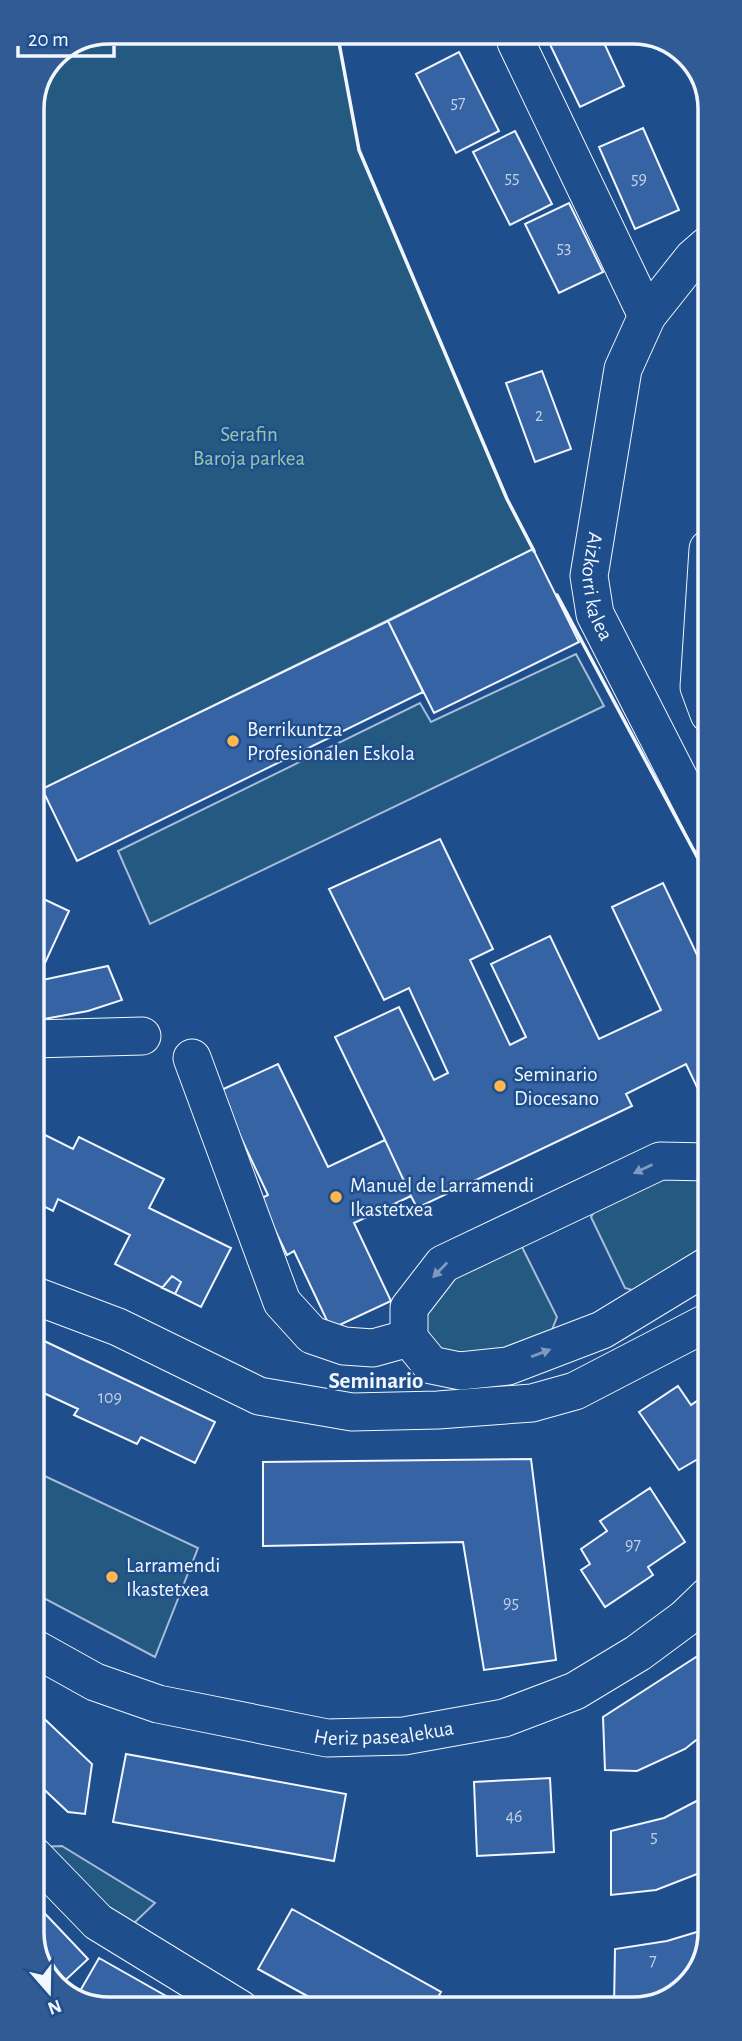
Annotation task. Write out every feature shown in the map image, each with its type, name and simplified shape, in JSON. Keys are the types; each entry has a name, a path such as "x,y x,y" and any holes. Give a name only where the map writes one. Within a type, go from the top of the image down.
{"street":[{"path":"517,44 647,316"},
{"name":"Aizkorri kalea","path":"698,254 647,316 623,369 589,576 595,614 698,815"},
{"path":"44,1039 142,1036"},
{"path":"192,1058 282,1302 312,1335 344,1346 373,1348 409,1338"},
{"path":"698,1162 660,1161 443,1264 409,1308 409,1338 431,1365 460,1371 508,1366 602,1330 698,1272"},
{"path":"44,1299 118,1327 260,1396 352,1412 438,1410 532,1403 575,1391 698,1327"},
{"path":"602,1330 620,1368"},
{"name":"Heriz pasealekua","path":"44,1653 96,1682 158,1704 327,1738 404,1736 504,1718 575,1691 638,1653 698,1606"},
{"path":"44,1866 98,1922 220,1997"}],"green space":[{"name":"Serafin Baroja parkea","path":"109,44 339,44 359,150 507,499 533,549 44,789 44,105 50,80 66,60 88,47"},
{"path":"576,654 604,706 150,924 118,851 420,703 431,722"},
{"path":"657,1178 698,1179 698,1258 649,1295 625,1288 591,1217 597,1207"},
{"path":"511,1246 522,1247 557,1317 548,1340 464,1362 424,1339 430,1295 451,1275"},
{"name":"Larramendi Ikastetxea","path":"44,1476 198,1548 155,1657 44,1598"},
{"path":"62,1846 155,1903 130,1927 44,1847"}],"building":[{"path":"550,44 605,44 624,86 580,107"},
{"path":"459,52 499,131 456,153 416,74"},
{"path":"643,128 679,210 635,229 599,147"},
{"path":"515,131 552,204 510,225 473,152"},
{"path":"569,203 603,272 559,293 525,224"},
{"path":"542,371 571,449 535,462 506,383"},
{"path":"533,549 579,642 434,713 388,621"},
{"name":"Berrikuntza Profesionalen Eskola","path":"388,621 423,692 77,861 44,788"},
{"name":"Seminario Diocesano","path":"440,839 493,949 470,960 510,1045 526,1037 491,964 550,936 599,1039 661,1010 612,907 663,883 698,957 698,1089 686,1064 626,1094 632,1106 417,1208 411,1196 354,1223 391,1301 331,1329 294,1251 287,1255 260,1199 268,1195 219,1091 278,1064 328,1167 385,1140 335,1037 399,1007 434,1080 448,1073 409,988 384,1000 329,889"},
{"path":"44,899 69,911 44,962"},
{"path":"108,966 122,1000 88,1011 44,1019 44,980"},
{"name":"Manuel de Larramendi Ikastetxea","path":"278,1064 328,1167 385,1140 411,1196 354,1223 391,1301 331,1329 294,1251 287,1255 260,1199 268,1195 219,1091"},
{"path":"44,1134 73,1149 79,1137 164,1179 149,1208 231,1248 201,1307 115,1264 130,1235 58,1199 53,1211 44,1206"},
{"path":"172,1276 181,1282 175,1294 162,1288"},
{"path":"44,1341 215,1422 195,1463 141,1437 137,1444 74,1415 78,1409 44,1393"},
{"path":"678,1386 691,1405 698,1400 698,1459 679,1470 639,1412"},
{"path":"531,1459 556,1660 484,1670 463,1542 263,1546 263,1462"},
{"path":"650,1488 685,1542 648,1567 653,1575 605,1607 581,1570 590,1564 581,1549 607,1531 600,1521"},
{"path":"698,1656 698,1739 685,1749 637,1771 605,1770 603,1717"},
{"path":"44,1718 92,1764 85,1814 68,1812 44,1789"},
{"path":"126,1754 346,1794 334,1861 113,1822"},
{"path":"550,1778 554,1852 477,1856 474,1782"},
{"path":"698,1800 698,1874 656,1890 611,1895 611,1831 664,1818"},
{"path":"292,1909 441,1992 438,1997 309,1997 258,1969"},
{"path":"44,1913 88,1959 84,1963 84,1957 49,1957 44,1940"},
{"path":"698,1932 695,1953 685,1972 669,1986 650,1995 614,1997 615,1949 667,1941"},
{"path":"99,1958 168,1997 105,1997 84,1992 84,1984"}],"wall":[{"path":"339,44 359,150 507,499 534,551"},
{"path":"557,595 698,858"}],"place":[{"name":"Berrikuntza Profesionalen Eskola","path":"233,741"},
{"name":"Seminario Diocesano","path":"500,1086"},
{"name":"Manuel de Larramendi Ikastetxea","path":"336,1197"},
{"name":"Larramendi Ikastetxea","path":"112,1577"}],"district":[{"name":"Seminario","path":"376,1381"}]}
